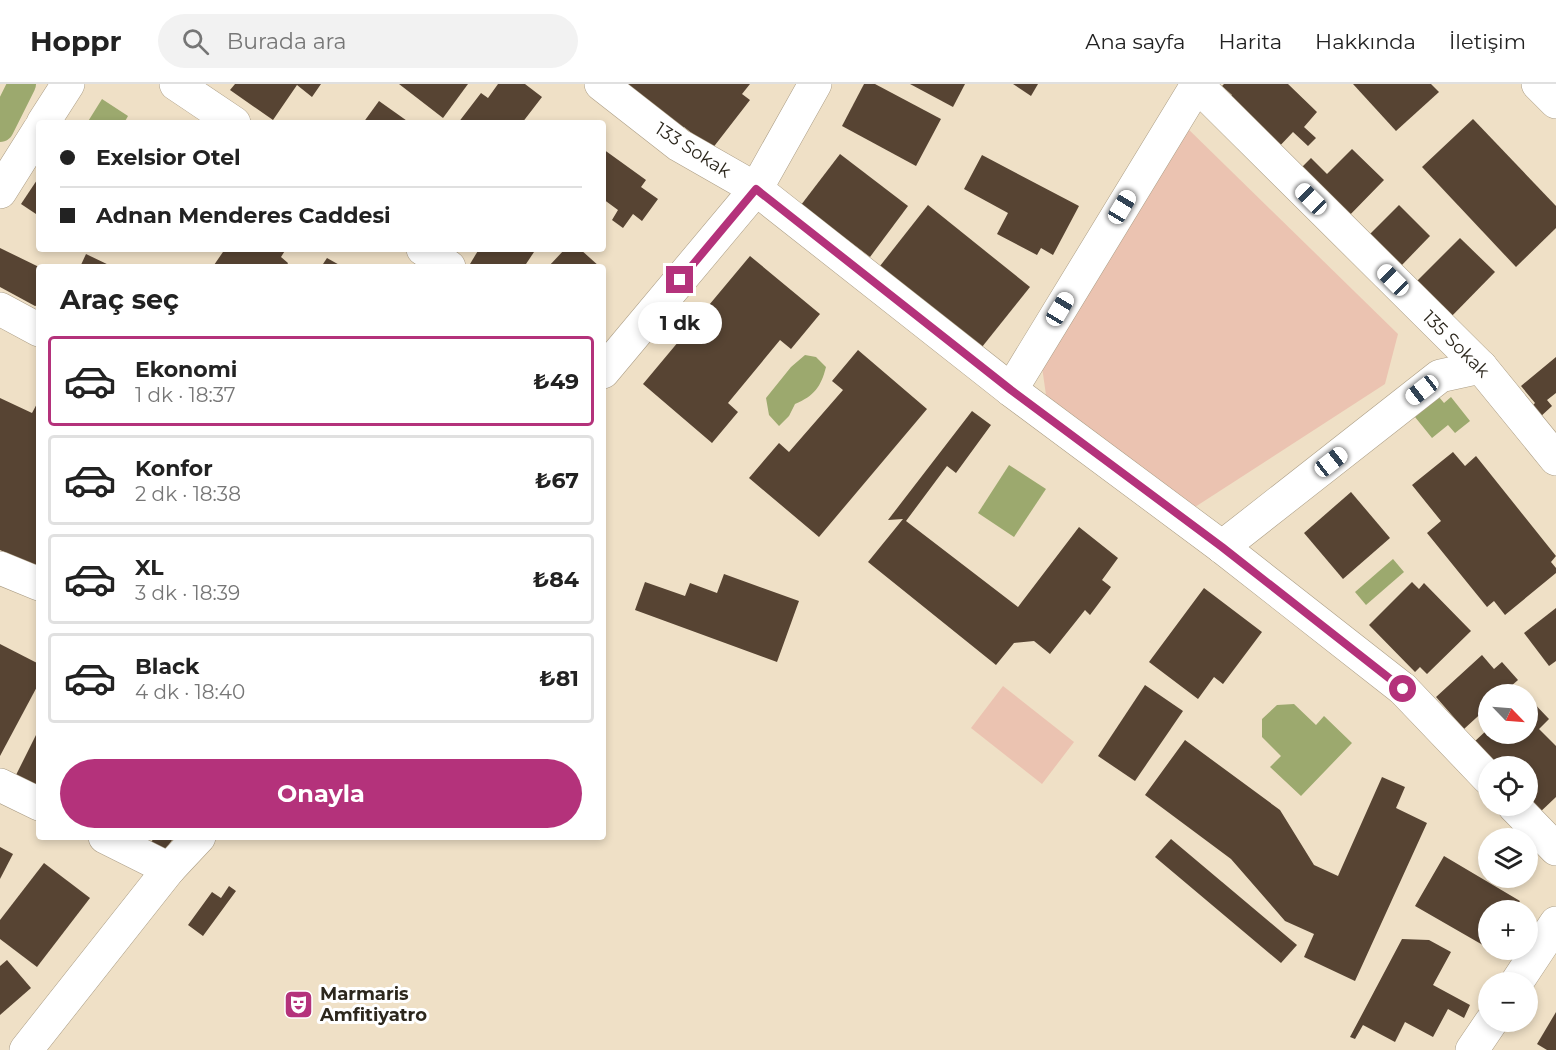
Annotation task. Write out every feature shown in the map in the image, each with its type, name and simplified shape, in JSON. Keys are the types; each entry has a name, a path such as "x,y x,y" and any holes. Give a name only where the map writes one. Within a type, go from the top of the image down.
{"street":[{"path":"45,120 68,84"},
{"path":"176,84 230,120"},
{"name":"133 Sokak","path":"601,84 679,145 756,189 1011,390 1222,547 1403,689 1478,768"},
{"path":"606,369 756,189 815,84"},
{"path":"1011,390 1197,84"},
{"name":"135 Sokak","path":"1197,84 1481,367 1556,459"},
{"path":"1538,84 1556,102"},
{"path":"0,192 36,135"},
{"path":"428,252 446,264"},
{"path":"0,309 36,328"},
{"path":"1222,547 1440,376 1481,367"},
{"path":"0,568 36,583"},
{"path":"0,785 36,803"},
{"path":"1524,816 1556,849"},
{"path":"111,840 169,868"},
{"path":"27,1050 169,868 196,840"},
{"path":"1524,972 1556,923"},
{"path":"1472,1050 1484,1032"}],"shaded area":[{"path":"102,99 128,116 126,120 89,120"},
{"path":"1181,122 1398,334 1385,384 1195,507 1046,395 1039,346"},
{"path":"805,355 816,357 826,367 824,374 816,390 795,404 789,416 779,426 769,415 766,398 791,367"},
{"path":"1439,397 1444,403 1451,397 1470,421 1455,433 1448,425 1432,438 1415,417"},
{"path":"1009,465 1046,489 1014,537 978,513"},
{"path":"1393,559 1404,572 1366,605 1355,592"},
{"path":"1003,686 1074,742 1042,784 971,728"},
{"path":"1294,704 1316,725 1324,716 1352,743 1301,796 1270,767 1281,756 1262,737 1262,719 1277,705"}],"building":[{"path":"235,84 321,84 312,97 297,85 273,120 230,90"},
{"path":"399,84 468,84 443,118"},
{"path":"498,84 525,84 542,97 524,120 460,120 481,93 488,98"},
{"path":"614,84 750,84 742,94 750,100 712,149 684,127 679,135"},
{"path":"864,84 875,84 941,119 916,166 842,126"},
{"path":"910,84 965,84 953,107"},
{"path":"1013,84 1038,84 1031,96"},
{"path":"1224,84 1288,84 1317,112 1304,127 1316,138 1308,146 1293,132 1275,151 1224,103 1232,95 1222,86"},
{"path":"1353,84 1431,84 1439,92 1396,131"},
{"path":"379,101 406,120 365,120"},
{"path":"1473,119 1556,206 1556,228 1516,267 1422,167"},
{"path":"1352,149 1384,180 1345,220 1297,172 1311,158 1327,174"},
{"path":"606,151 646,180 641,187 658,199 642,221 633,214 623,228 612,220 618,210 606,201"},
{"path":"840,154 908,206 870,257 801,205"},
{"path":"982,155 1079,206 1053,255 1041,248 1037,255 997,234 1008,213 964,189"},
{"path":"36,182 36,214 21,204"},
{"path":"928,205 1030,287 982,347 880,266"},
{"path":"1399,205 1430,236 1401,266 1369,235"},
{"path":"1460,238 1495,272 1446,322 1411,287"},
{"path":"0,248 36,266 36,306 0,287"},
{"path":"223,252 284,252 281,257 288,263 288,264 215,264"},
{"path":"477,252 534,252 526,264 470,264"},
{"path":"562,252 583,252 597,264 551,264"},
{"path":"86,254 107,264 81,264"},
{"path":"750,256 820,314 791,349 780,340 728,403 738,412 712,443 643,384"},
{"path":"327,258 338,264 323,264"},
{"path":"858,350 927,409 819,537 749,478 779,443 789,452 843,390 832,381"},
{"path":"1556,357 1556,393 1547,400 1552,406 1539,418 1530,408 1535,403 1521,386"},
{"path":"0,398 32,413 36,406 36,567 0,550"},
{"path":"972,411 991,425 956,473 947,466 906,521 1018,607 1079,527 1118,558 1102,580 1111,587 1090,615 1085,610 1050,654 1034,641 1014,643 996,665 868,562 903,519 888,520"},
{"path":"1453,452 1465,466 1476,456 1556,556 1551,562 1556,568 1556,573 1505,615 1494,601 1487,607 1427,533 1441,521 1412,485"},
{"path":"1351,492 1390,538 1343,579 1304,533"},
{"path":"724,574 799,601 777,662 635,610 645,582 685,596 690,583 717,593"},
{"path":"1412,582 1419,589 1424,583 1471,631 1427,674 1420,667 1415,672 1369,625"},
{"path":"1204,588 1262,632 1223,684 1214,677 1198,699 1149,662"},
{"path":"1556,608 1556,661 1549,666 1524,633"},
{"path":"0,644 36,662 36,689 0,756"},
{"path":"1482,655 1494,669 1502,662 1518,680 1513,684 1478,684 1478,716 1464,729 1436,697"},
{"path":"1145,685 1183,711 1135,781 1098,756"},
{"path":"1538,708 1549,719 1539,729 1556,746 1556,797 1538,814 1538,756 1488,756 1474,742 1478,738 1478,744 1538,744"},
{"path":"36,735 36,795 12,783"},
{"path":"1185,740 1280,810 1314,865 1338,876 1382,777 1405,787 1396,808 1427,823 1355,981 1304,957 1314,934 1285,921 1231,859 1145,795"},
{"path":"1171,839 1297,945 1281,963 1155,857"},
{"path":"152,840 172,840 160,858 151,843"},
{"path":"0,847 13,854 0,879"},
{"path":"1444,856 1478,876 1478,888 1498,888 1518,900 1478,900 1478,942 1415,906"},
{"path":"44,863 90,898 37,967 0,939 0,920"},
{"path":"229,886 236,891 203,936 188,925 212,892 221,898"},
{"path":"1402,939 1429,940 1451,952 1433,985 1470,1005 1464,1018 1448,1009 1433,1037 1405,1022 1395,1042 1363,1025 1355,1039 1350,1037"},
{"path":"7,960 31,988 0,1015 0,966"},
{"path":"1556,1012 1556,1050 1547,1050 1537,1044"}],"waterway":[{"path":"0,128 22,84"}],"place":[{"name":"Marmaris Amfitiyatro","path":"299,1004"}],"route":[{"path":"680,280 756,189 1011,390 1222,547 1403,689"}]}
